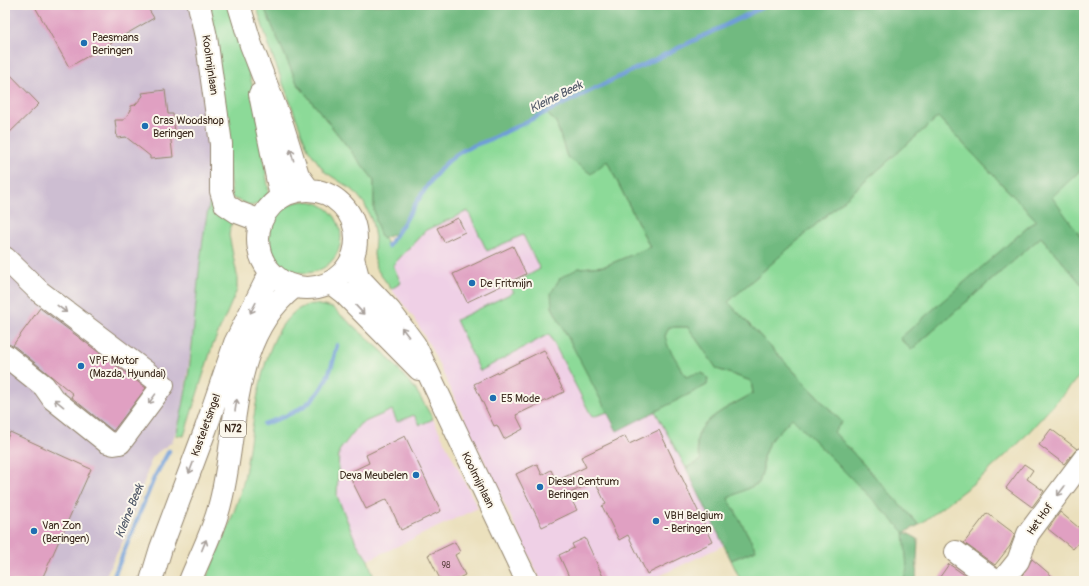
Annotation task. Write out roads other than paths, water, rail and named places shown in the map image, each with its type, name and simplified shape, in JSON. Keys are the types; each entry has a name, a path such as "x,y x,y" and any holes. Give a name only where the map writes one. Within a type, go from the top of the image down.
{"main road":[{"name":"Koolmijnlaan","path":"199,5 209,52 220,144 220,190 225,204 238,212 261,221"},
{"path":"239,5 252,45 284,127 298,175 309,190"},
{"path":"252,45 270,151 281,197"},
{"path":"309,190 325,193 338,201 349,213 356,227 357,243 353,258 344,273 331,283 313,289 294,287 281,282 270,273 261,258 257,240 261,221 269,208 281,197 294,191 309,190"},
{"path":"5,258 32,284 162,385 120,443 114,444 107,442 53,399 44,386 5,355"},
{"name":"Koolmijnlaan","path":"353,258 358,277 390,311 414,345 527,581"},
{"name":"Kasteletsingel","path":"151,581 161,548 236,343 270,273"},
{"name":"Koolmijnlaan","path":"331,283 344,293 430,379"},
{"name":"Kasteletsingel","path":"190,581 220,506 228,466 239,386 251,346 267,315 281,297 294,287"},
{"name":"Het Hof","path":"1002,581 1018,561 1028,534 1084,459"},
{"path":"956,552 995,581"}],"waterway":[{"name":"Kleine Beek","path":"388,246 440,169 462,151 491,139 767,5"},
{"name":"Kleine Beek","path":"264,424 294,412 306,405 315,397 328,376 337,345"},
{"name":"Kleine Beek","path":"112,581 154,478 169,451"}],"place":[{"name":"Paesmans Beringen","path":"84,43"},
{"name":"Cras Woodshop Beringen","path":"145,126"},
{"name":"De Fritmijn","path":"472,283"},
{"name":"VPF Motor (Mazda, Hyundai)","path":"81,366"},
{"name":"E5 Mode","path":"493,398"},
{"name":"Deva Meubelen","path":"416,475"},
{"name":"Diesel Centrum Beringen","path":"540,487"},
{"name":"VBH Belgium - Beringen","path":"656,521"},
{"name":"Van Zon (Beringen)","path":"34,531"}]}
